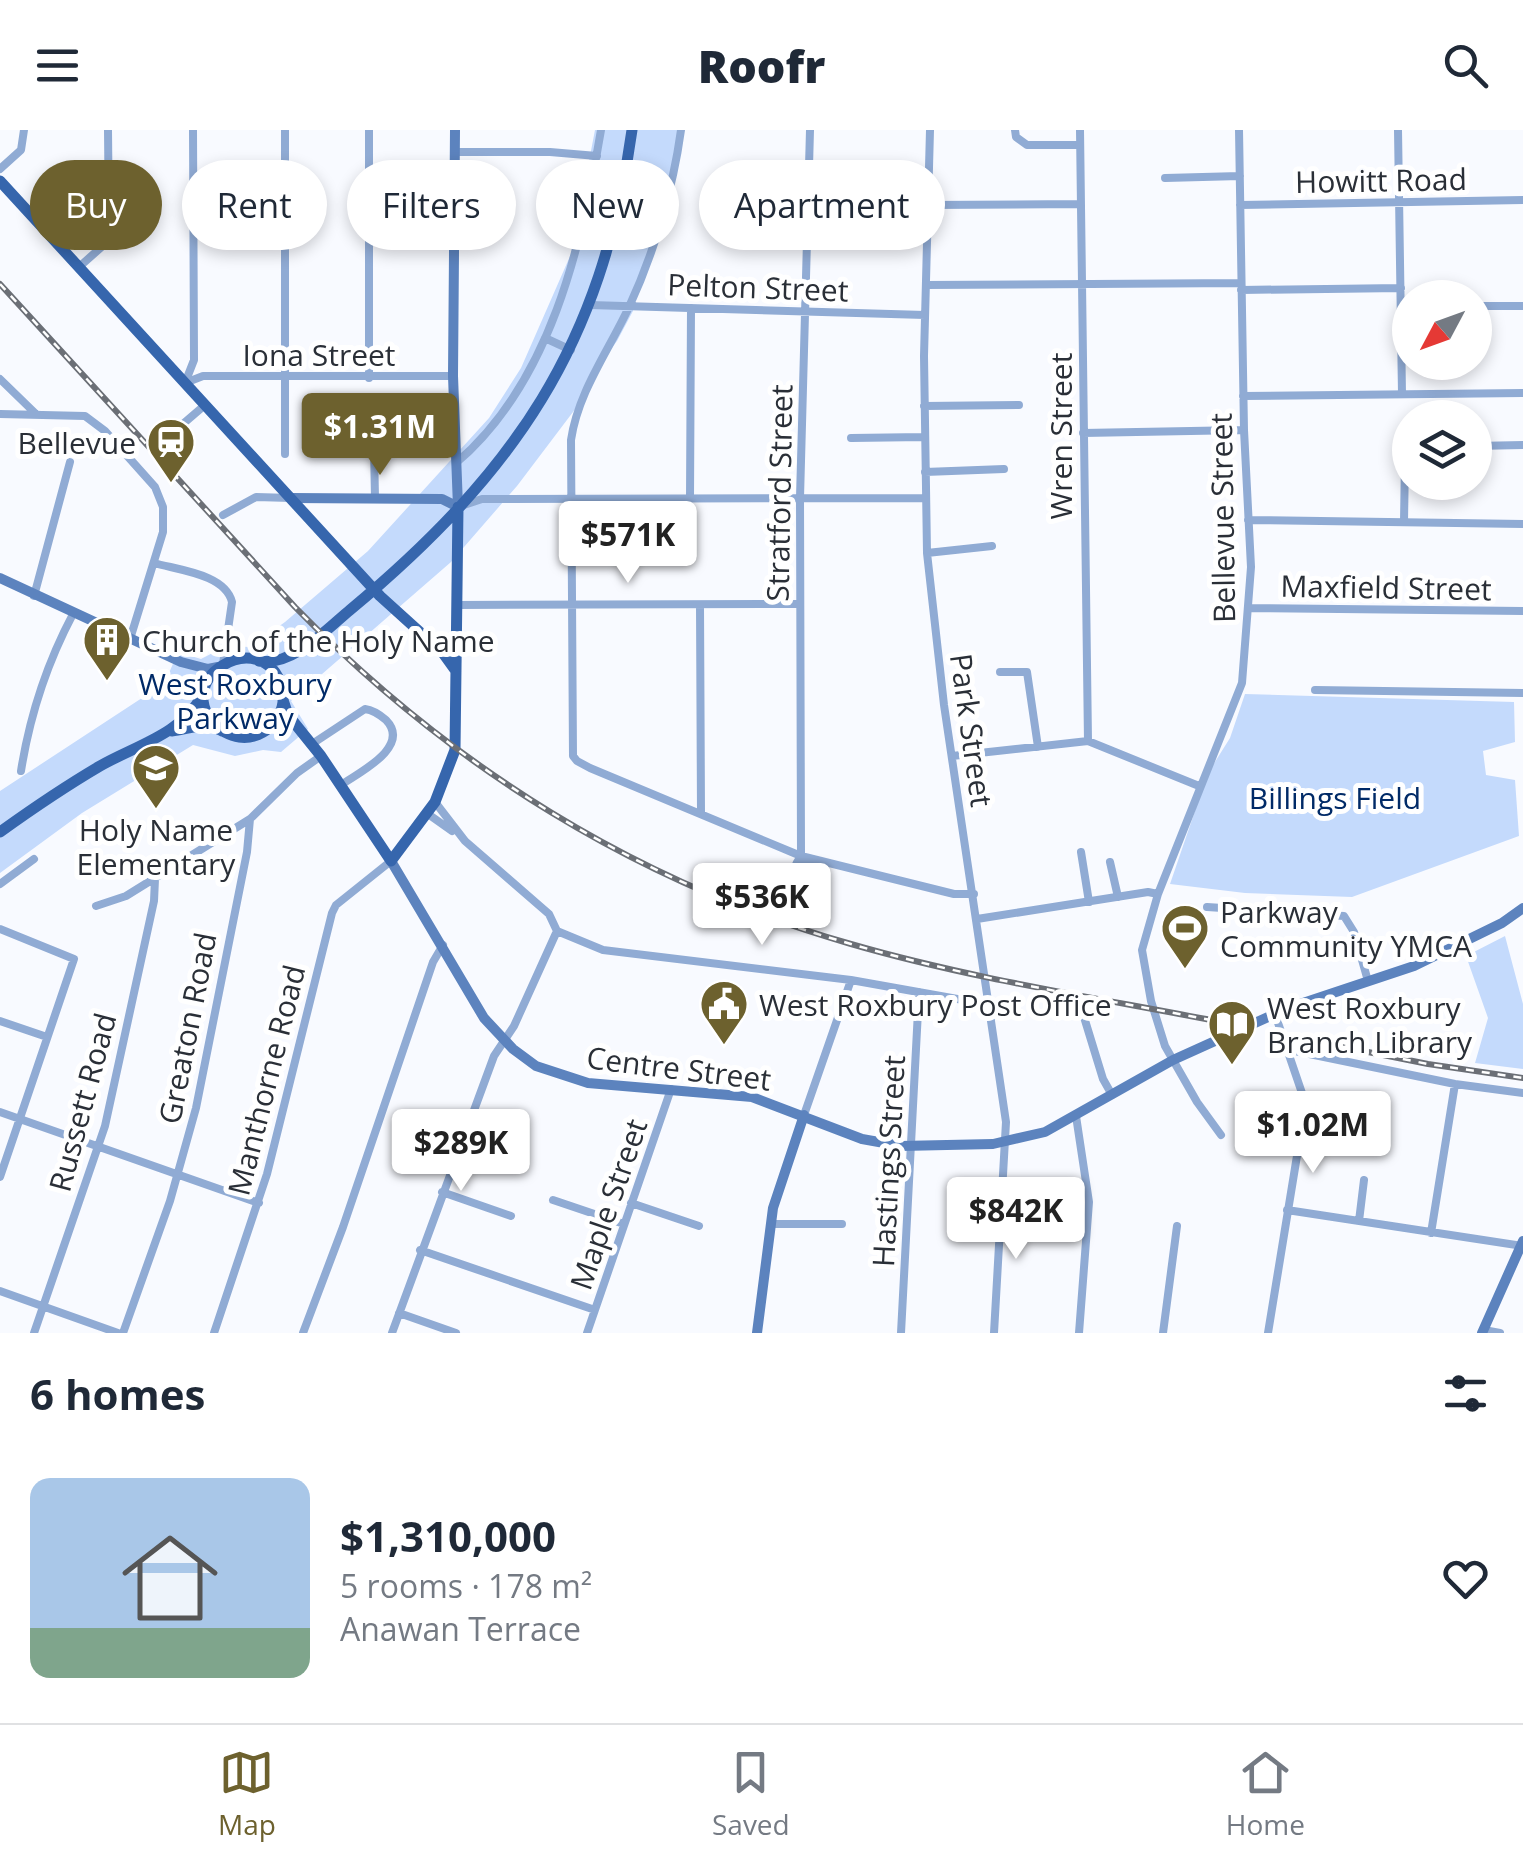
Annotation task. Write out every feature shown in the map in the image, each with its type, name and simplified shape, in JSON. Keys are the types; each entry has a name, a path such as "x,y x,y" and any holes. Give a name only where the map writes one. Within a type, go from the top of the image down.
{"main road":[{"path":"391,862 432,808 455,750 455,130"},
{"path":"0,578 182,662 208,669 241,658 270,662 296,652 373,589 458,507 522,431 571,350 590,305 616,216 632,130"},
{"path":"0,181 373,589 444,653 456,671"},
{"path":"291,498 442,499 458,507"},
{"path":"263,732 278,716 284,671 296,652"},
{"path":"182,662 204,691 207,713 222,731"},
{"path":"260,662 276,674 282,694"},
{"path":"0,832 95,769 172,731 193,711 220,665"},
{"name":"Centre Street","path":"282,694 288,714 321,756 391,862 482,1015 504,1042 536,1066 569,1079 752,1097 862,1139 912,1146 1004,1143 1045,1132 1173,1060 1275,1014 1414,966 1502,923 1523,908"},
{"path":"172,731 205,726 245,738 286,730 308,740"},
{"path":"758,1333 780,1184 804,1115"},
{"path":"1483,1332 1522,1244"}],"street":[{"path":"0,169 21,150 24,130"},
{"path":"79,267 106,242 109,231 108,130"},
{"path":"185,383 194,360 192,130"},
{"path":"285,130 285,454"},
{"path":"369,130 369,378"},
{"path":"456,463 494,421 545,338 571,274 601,130"},
{"path":"681,130 656,232 630,305 574,415 571,440 576,761 801,856 954,894 974,894"},
{"name":"Stratford Street","path":"801,856 794,868 791,895 792,900 803,906 811,904 812,876 801,856 800,604 810,130"},
{"name":"Park Street","path":"929,160 930,130"},
{"path":"1015,130 1016,137 1027,145 1080,145"},
{"name":"Wren Street","path":"1080,130 1088,741"},
{"name":"Bellevue Street","path":"1222,1135 1173,1060 1151,1000 1142,950 1158,894 1242,684 1248,608 1248,520 1239,130"},
{"path":"1398,130 1401,280"},
{"path":"455,152 596,156"},
{"path":"1165,178 1240,176"},
{"name":"Howitt Road","path":"1240,205 1523,200"},
{"path":"945,206 1080,204"},
{"name":"Park Street","path":"927,250 927,553 952,756 1006,1122 994,1333"},
{"path":"926,285 1392,288"},
{"name":"Pelton Street","path":"590,305 925,314"},
{"path":"1492,306 1523,306"},
{"path":"690,498 691,308"},
{"path":"545,338 571,350"},
{"name":"Iona Street","path":"185,383 203,376 453,376"},
{"path":"0,379 36,414"},
{"path":"1402,394 1403,380"},
{"path":"1243,396 1523,392"},
{"path":"163,441 205,405"},
{"path":"924,406 1019,405"},
{"path":"0,414 78,414 93,420 160,497 164,518 130,639"},
{"path":"1083,434 1244,430"},
{"path":"851,438 924,437"},
{"path":"1492,446 1523,445"},
{"path":"374,448 375,498"},
{"path":"34,596 70,462"},
{"path":"925,472 1004,470"},
{"path":"223,514 256,497 291,498"},
{"path":"458,507 482,499 926,498"},
{"path":"1404,522 1405,500"},
{"path":"1248,520 1523,524"},
{"path":"927,553 992,546"},
{"path":"154,563 211,580 230,594 232,602 220,665"},
{"path":"456,605 800,604"},
{"path":"700,605 701,813"},
{"name":"Maxfield Street","path":"1248,608 1523,610"},
{"path":"20,771 38,692 73,614"},
{"path":"1000,672 1027,672 1038,747"},
{"path":"1315,690 1523,693"},
{"path":"308,740 365,708 390,726 391,744 387,752 340,785"},
{"path":"952,756 1088,741 1200,786"},
{"path":"96,906 126,896 250,819 297,773 321,756"},
{"path":"392,1333 494,1056 557,930 544,908 432,808"},
{"name":"Greaton Road","path":"121,1333 179,1174 208,1055 250,819"},
{"path":"1081,852 1090,902"},
{"path":"0,884 34,860"},
{"name":"Manthorne Road","path":"214,1333 259,1203 332,913 344,898 391,862"},
{"path":"1110,862 1118,897"},
{"name":"Russett Road","path":"34,1333 98,1148 154,902 155,878"},
{"path":"978,919 1148,892 1158,894"},
{"path":"1207,907 1340,914 1351,923 1368,981"},
{"path":"0,930 74,958 0,1177"},
{"path":"557,930 603,950 851,980 990,1005"},
{"path":"304,1333 433,962 443,945"},
{"path":"804,1115 851,980"},
{"name":"Hastings Street","path":"902,1333 919,992"},
{"path":"1268,1333 1304,1113 1290,1050 1275,1014"},
{"path":"1084,1017 1112,1096"},
{"path":"0,1020 46,1037"},
{"path":"1290,1050 1455,1084 1523,1093"},
{"path":"1431,1233 1455,1084"},
{"name":"Maple Street","path":"586,1333 671,1090"},
{"path":"0,1112 259,1203"},
{"path":"1076,1116 1089,1202 1080,1333"},
{"path":"1359,1221 1364,1180"},
{"path":"442,1192 511,1216"},
{"path":"553,1200 624,1224"},
{"path":"631,1203 698,1226"},
{"path":"1288,1210 1522,1244"},
{"path":"772,1224 842,1224"},
{"path":"1163,1333 1177,1226"},
{"path":"420,1250 595,1310"},
{"path":"0,1291 121,1333"},
{"path":"399,1314 456,1333"},
{"path":"1483,1332 1500,1333"}],"green space":[{"name":"West Roxbury Parkway","path":"595,130 683,130 677,160 589,160"},
{"name":"West Roxbury Parkway","path":"572,250 648,250 635,290 633,311 617,341 589,379 576,408 517,486 451,562 291,701 308,729 281,752 263,750 235,756 193,745 82,813 0,873 0,791 166,680 178,652 201,659 226,646 250,647 368,551 489,418 521,368"},
{"name":"Billings Field","path":"1245,694 1514,702 1515,742 1483,751 1486,775 1515,780 1519,836 1352,897 1245,893 1170,884 1208,773 1230,738"},
{"path":"1505,936 1523,1004 1523,1069 1475,1063 1488,1018 1466,956"}],"railway":[{"path":"0,284 295,607 355,665 417,718 551,812 696,888 772,919 851,944 989,978 1221,1022"},
{"path":"1293,1037 1523,1078"}],"place":[{"name":"Bellevue","path":"171,484"},
{"name":"Church of the Holy Name","path":"107,682"},
{"name":"Holy Name Elementary","path":"156,810"},
{"name":"Parkway Community YMCA","path":"1185,970"},
{"name":"West Roxbury Post Office","path":"724,1046"},
{"name":"West Roxbury Branch Library","path":"1232,1066"}]}
